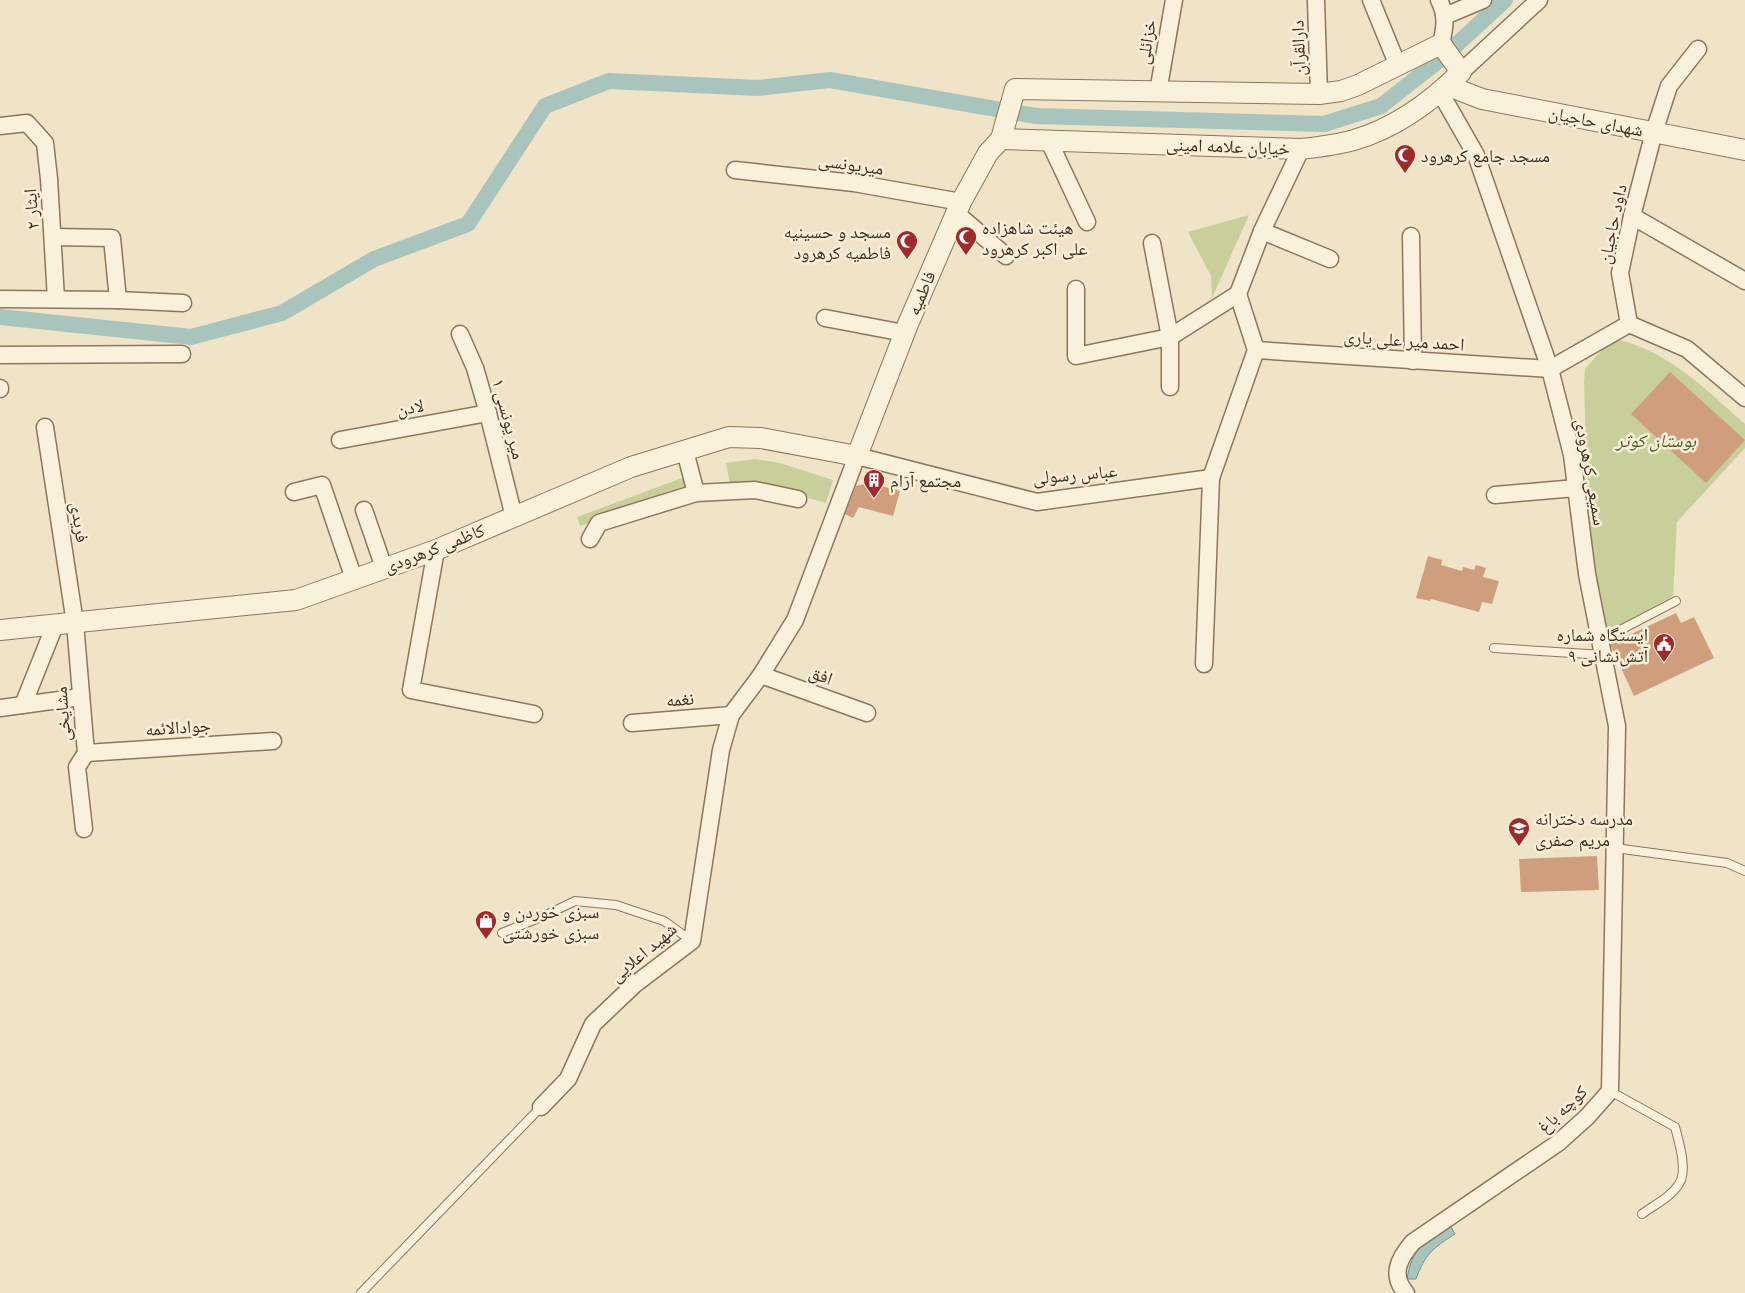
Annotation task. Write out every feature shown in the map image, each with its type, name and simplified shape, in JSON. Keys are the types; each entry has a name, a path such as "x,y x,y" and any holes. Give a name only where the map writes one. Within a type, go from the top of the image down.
{"street":[{"name":"خزائلی","path":"1158,92 1174,0"},
{"path":"1370,0 1398,66"},
{"path":"1438,0 1445,16 1440,44 1450,83 1539,0"},
{"path":"1445,16 1483,0"},
{"name":"دارالقرآن","path":"1316,1 1319,94"},
{"path":"1001,139 1015,89 1319,94 1358,86 1440,44"},
{"name":"داود حاجیان","path":"1629,324 1620,273 1632,216 1654,132 1669,86 1698,49"},
{"name":"شهدای حاجیان","path":"1450,83 1459,90 1482,99 1745,150"},
{"name":"خیابان علامه امینی","path":"1001,139 1301,149 1353,140 1399,122 1450,83"},
{"name":"سمیعی کرهرودی","path":"1450,83 1550,369 1572,455 1587,574 1617,726 1615,848"},
{"name":"ایثار ۲","path":"0,126 27,123 45,144 56,299"},
{"name":"فاطمیه","path":"858,456 904,333 958,208 988,153 1001,139"},
{"path":"1049,140 1087,222"},
{"path":"1076,289 1076,356 1170,337 1238,294 1262,231 1301,149"},
{"name":"میریونسی","path":"735,170 854,183 958,208"},
{"path":"958,208 1006,256"},
{"path":"1632,216 1745,281"},
{"path":"1262,231 1330,259"},
{"path":"1411,236 1412,361"},
{"path":"53,237 112,238 118,300"},
{"path":"1152,243 1170,337 1170,386"},
{"path":"1204,664 1211,478 1256,350 1238,294"},
{"path":"0,299 118,300 183,303"},
{"path":"825,318 904,333"},
{"path":"1550,369 1629,324 1687,349 1745,398"},
{"name":"میر یونسی ۱","path":"460,334 475,368 514,517"},
{"name":"احمد میر علی یاری","path":"1256,350 1550,369"},
{"path":"0,355 182,354"},
{"name":"لادن","path":"340,440 488,413"},
{"name":"فریدی","path":"45,427 76,623"},
{"name":"کاظمی کرهرودی","path":"0,630 296,600 436,550 631,466 729,437 761,438 858,456"},
{"path":"685,450 696,493"},
{"name":"عباس رسولی","path":"858,456 1037,502 1211,478"},
{"name":"شهید اعلایی","path":"541,1106 568,1079 593,1024 634,985 692,941 720,750 731,715 761,674 795,620 858,456"},
{"path":"294,492 322,485 354,579"},
{"path":"1495,495 1576,488"},
{"path":"590,539 599,523 696,493 755,490 798,499"},
{"path":"364,510 384,568"},
{"path":"436,550 411,690 534,714"},
{"name":"مشایخی","path":"76,623 86,753 77,767 84,829"},
{"path":"23,705 55,625"},
{"name":"افق","path":"761,674 867,713"},
{"path":"0,708 81,697"},
{"name":"نغمه","path":"632,723 731,715"},
{"name":"جوادالائمه","path":"86,753 273,741"},
{"name":"کوچه باغ","path":"1406,1293 1398,1284 1398,1269 1402,1254 1413,1242 1558,1143 1587,1118 1610,1091 1615,848"}],"lane":[{"path":"1494,648 1602,648 1676,601"},
{"path":"1615,848 1727,863 1745,871"},
{"path":"502,933 576,901 616,905 664,921 692,941"},
{"path":"1610,1091 1675,1127 1683,1162 1680,1183 1668,1195 1642,1214"},
{"path":"361,1293 541,1106"}],"green space":[{"path":"1249,215 1212,298 1211,276 1188,232"},
{"name":"بوستان کوثر","path":"1620,340 1656,354 1687,374 1716,398 1745,424 1745,448 1677,522 1673,596 1607,633 1589,538 1584,382 1585,369 1609,342"},
{"path":"755,459 780,463 833,480 826,503 759,484 730,484 726,463"},
{"path":"682,478 687,490 580,526 577,517"}],"water":[{"path":"1451,1227 1455,1234 1441,1243 1426,1257 1416,1279 1407,1279 1412,1260 1421,1246 1433,1236"}],"building":[{"path":"1670,372 1745,440 1706,483 1631,414"},
{"name":"مجتمع آرام","path":"870,483 900,491 893,516 859,507 853,518 845,514 856,486"},
{"path":"1428,556 1442,560 1441,565 1462,571 1463,567 1474,570 1476,565 1486,568 1483,577 1499,581 1492,604 1482,602 1479,612 1431,599 1430,601 1416,598"},
{"path":"1676,613 1681,623 1694,617 1714,658 1634,696 1610,644"},
{"path":"1597,856 1599,890 1521,892 1519,859"}],"waterway":[{"path":"0,317 191,337 282,313 374,259 468,224 545,106 609,81 758,88 830,80 1036,116 1324,124 1381,106 1442,58 1505,0"}],"place":[{"name":"مسجد جامع کرهرود","path":"1405,174"},
{"name":"هیئت شاهزاده علی اکبر کرهرود","path":"966,256"},
{"name":"مسجد و حسینیه فاطمیه کرهرود","path":"907,260"},
{"name":"مجتمع آرام","path":"874,499"},
{"name":"ایستگاه شماره ۹ آتش‌نشانی","path":"1664,663"},
{"name":"مدرسه دخترانه مریم صفری","path":"1519,847"},
{"name":"سبزی خوردن و سبزی خورشتی","path":"486,940"}]}
